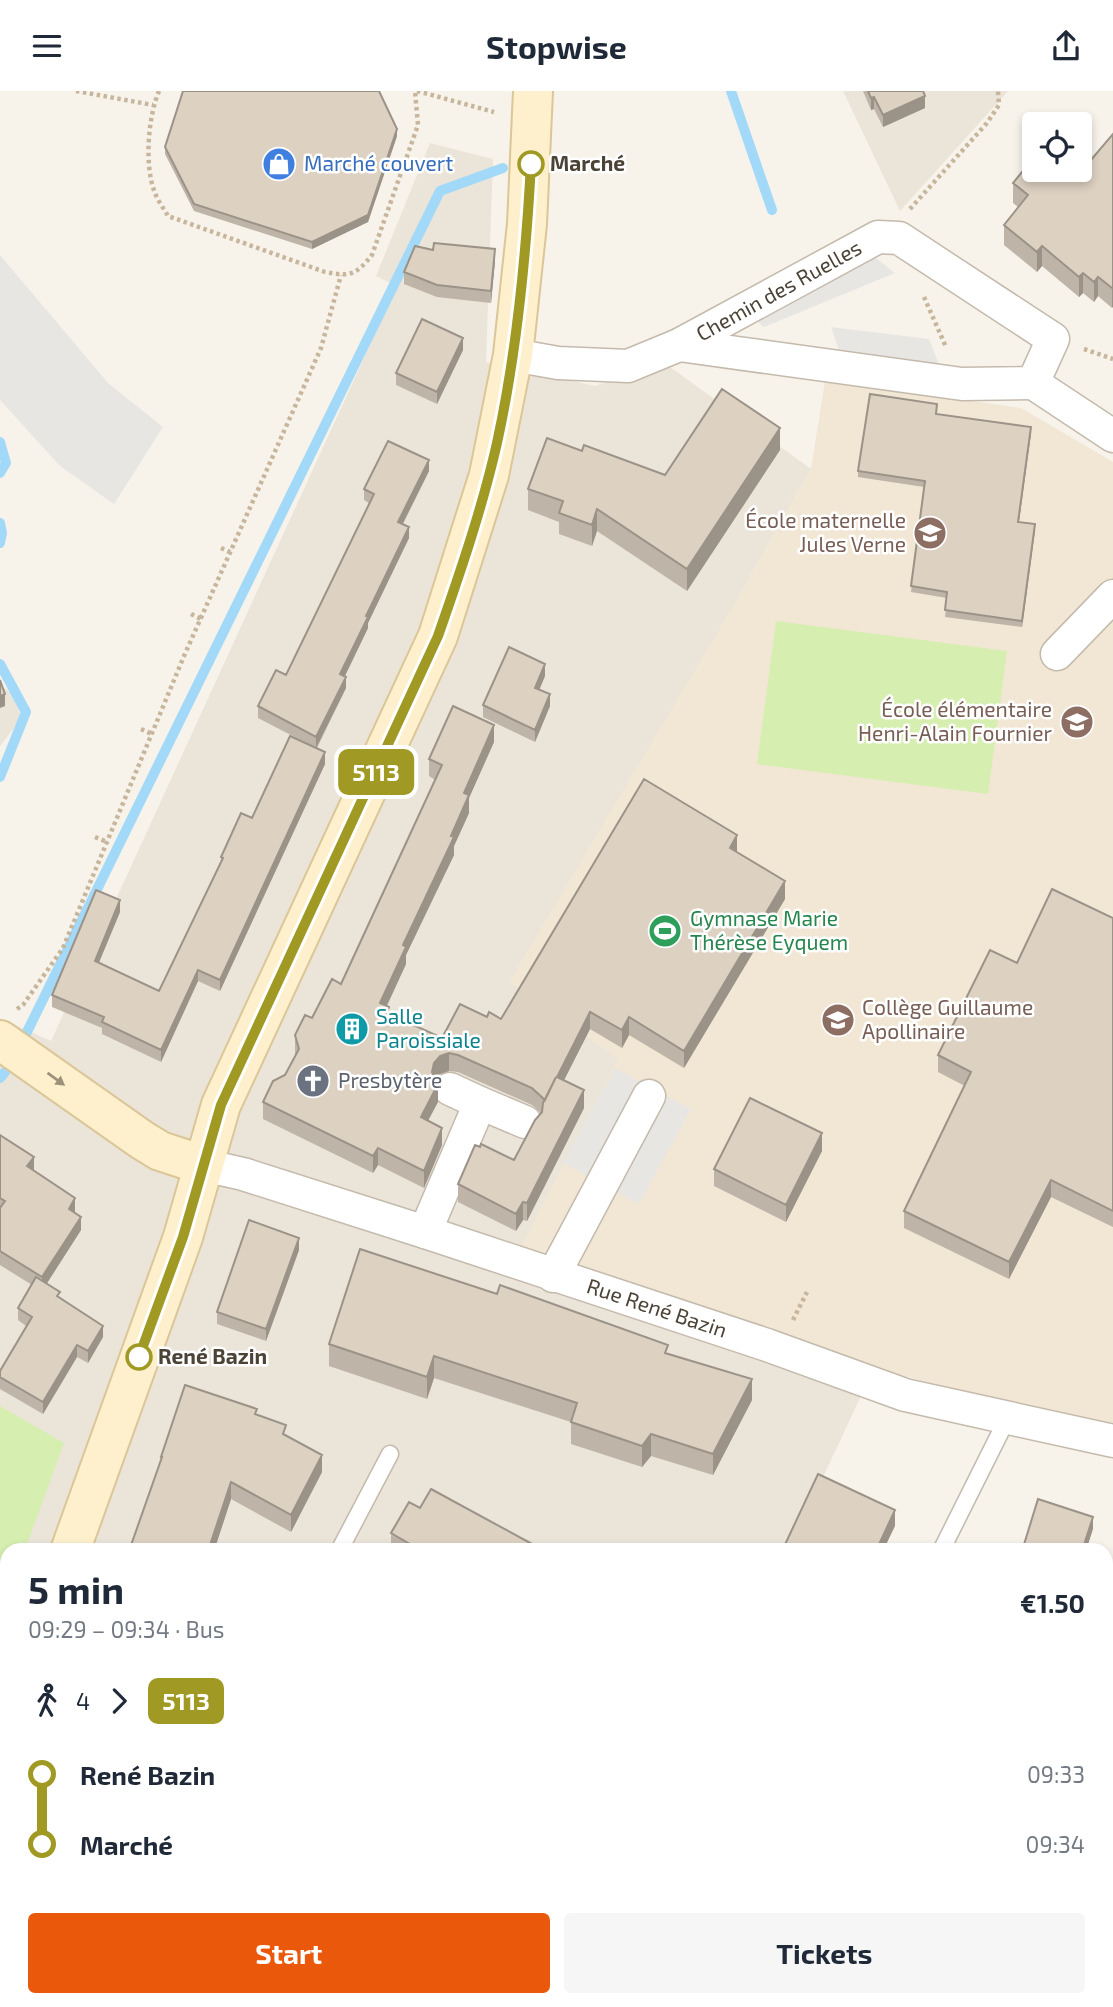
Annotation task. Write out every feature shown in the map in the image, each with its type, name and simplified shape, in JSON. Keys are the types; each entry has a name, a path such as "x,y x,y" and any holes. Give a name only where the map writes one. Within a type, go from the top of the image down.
{"street":[{"path":"72,1543 179,1248 221,1105 438,636 466,555 489,475 513,355 527,224 533,91"},
{"name":"Chemin des Ruelles","path":"513,355 558,363 628,366 679,345 878,237 899,238 1053,339 1033,383 962,384 679,345"},
{"path":"1033,383 1113,436"},
{"path":"1057,653 1113,596"},
{"path":"8,1025 142,1140 160,1151 203,1165"},
{"path":"450,1089 526,1122"},
{"path":"553,1276 649,1097"},
{"path":"425,1232 480,1103"},
{"name":"Rue René Bazin","path":"203,1165 243,1174 425,1232 767,1345 905,1395 1113,1441"}],"lane":[{"path":"945,1543 1008,1417"},
{"path":"344,1543 390,1454"}],"path":[{"path":"76,91 153,105"},
{"path":"159,91 153,105 148,160 154,192 169,216 325,272 341,275 360,270 372,255 418,124 415,91"},
{"path":"908,212 987,123 999,106 998,91"},
{"path":"8,1025 63,948 201,619 321,348 341,275"},
{"path":"220,548 230,552"},
{"path":"191,614 201,619"},
{"path":"141,729 152,734"},
{"path":"95,837 107,842"}],"shaded area":[{"path":"843,91 1008,91 900,211"},
{"path":"430,143 493,159 486,362 595,386 666,364 811,469 739,596 619,1058 518,1254 874,1368 792,1543 0,1543 0,1018 51,1041 397,286 376,276"},
{"path":"871,254 895,273 764,327 744,310"},
{"path":"0,255 108,383 163,427 114,504 60,466 0,400"},
{"path":"831,327 929,339 941,369 841,356"},
{"name":"Collège Guillaume Apollinaire","path":"825,381 1021,408 1113,462 1113,1430 874,1368 517,1254 618,1059 509,982 739,596 811,469"},
{"path":"0,681 12,694 22,718 0,746"},
{"path":"615,1068 691,1109 639,1204 563,1163"}],"green space":[{"path":"776,621 1007,651 988,794 757,764"},
{"path":"0,1406 64,1443 28,1543 0,1543"}],"building":[{"name":"Marché couvert","path":"183,91 379,91 397,129 368,215 312,242 194,204 165,147"},
{"path":"868,91 923,91 925,96 883,115"},
{"path":"1113,134 1112,288 1098,277 1094,282 1083,273 1079,277 1042,246 1037,252 1004,225 1028,195 1013,183 1022,172 1022,182 1092,182 1092,159"},
{"path":"434,243 495,249 491,291 437,285 404,272 415,246 433,250"},
{"path":"422,319 463,338 437,392 396,373"},
{"path":"722,389 780,428 687,569 597,509 592,525 559,513 563,501 528,489 547,438 582,451 584,445 665,475"},
{"path":"870,394 937,404 936,414 1031,427 1018,522 1035,524 1022,621 945,610 947,592 911,586 925,481 858,471"},
{"path":"388,441 429,460 398,522 409,527 340,674 346,677 316,737 258,706 276,670 286,675 374,494 364,489"},
{"path":"509,647 545,664 535,688 550,694 535,730 483,705"},
{"path":"0,680 5,694 0,696"},
{"path":"453,706 494,725 464,793 469,795 451,836 454,837 403,945 406,947 380,1003 389,1007 387,1013 442,1038 460,1004 487,1017 489,1012 501,1019 644,779 737,835 730,848 785,881 684,1051 629,1017 622,1030 590,1012 557,1077 584,1090 527,1203 523,1202 516,1214 458,1184 475,1145 480,1147 481,1144 514,1160 542,1112 545,1100 532,1088 458,1055 449,1053 440,1056 434,1063 432,1072 438,1084 421,1117 442,1128 424,1171 378,1148 373,1156 263,1102 273,1081 285,1075 299,1049 295,1035 305,1015 312,1018 332,979 341,984 442,765 429,759"},
{"path":"290,736 325,752 220,980 198,970 161,1050 102,1022 104,1017 52,995 96,890 120,900 95,961 159,991 223,858 221,857 241,813 252,818"},
{"path":"1052,889 1113,918 1113,1211 1051,1180 1009,1262 904,1211 971,1072 938,1055 990,950 1017,963"},
{"path":"750,1098 822,1133 786,1205 714,1169"},
{"path":"0,1135 34,1157 27,1166 75,1198 69,1209 81,1217 42,1277 0,1251 0,1208 5,1201 0,1198"},
{"path":"249,1220 299,1238 266,1329 217,1312"},
{"path":"360,1249 497,1294 500,1285 668,1345 665,1353 752,1379 713,1454 651,1434 642,1446 571,1422 577,1403 434,1356 427,1377 329,1344"},
{"path":"36,1277 60,1292 57,1296 103,1326 88,1351 77,1345 43,1402 0,1377 0,1371 32,1317 18,1308"},
{"path":"185,1385 257,1409 255,1414 286,1425 283,1434 322,1455 291,1515 231,1482 211,1543 132,1543"},
{"path":"818,1474 895,1510 880,1543 786,1543"},
{"path":"431,1489 530,1543 408,1543 391,1533 409,1502 420,1508"},
{"path":"1038,1499 1093,1517 1085,1543 1024,1543"}],"waterway":[{"path":"731,91 772,210"},
{"path":"26,1034 440,191 503,168"},
{"path":"0,442 6,463 0,473"},
{"path":"0,523 0,543"},
{"path":"0,664 26,712 0,777"},
{"path":"0,1078 5,1072"}],"bus line":[{"name":"5113","path":"139,1357 183,1237 221,1105 438,636 466,555 498,440 513,355 531,164"}],"place":[{"name":"Marché couvert","path":"279,164"},
{"name":"Marché","path":"531,164"},
{"name":"École maternelle Jules Verne","path":"930,533"},
{"name":"École élémentaire Henri-Alain Fournier","path":"1077,722"},
{"name":"Gymnase Marie Thérèse Eyquem","path":"665,931"},
{"name":"Collège Guillaume Apollinaire","path":"838,1020"},
{"name":"Salle Paroissiale","path":"352,1029"},
{"name":"Presbytère","path":"313,1081"},
{"name":"René Bazin","path":"139,1357"}]}
